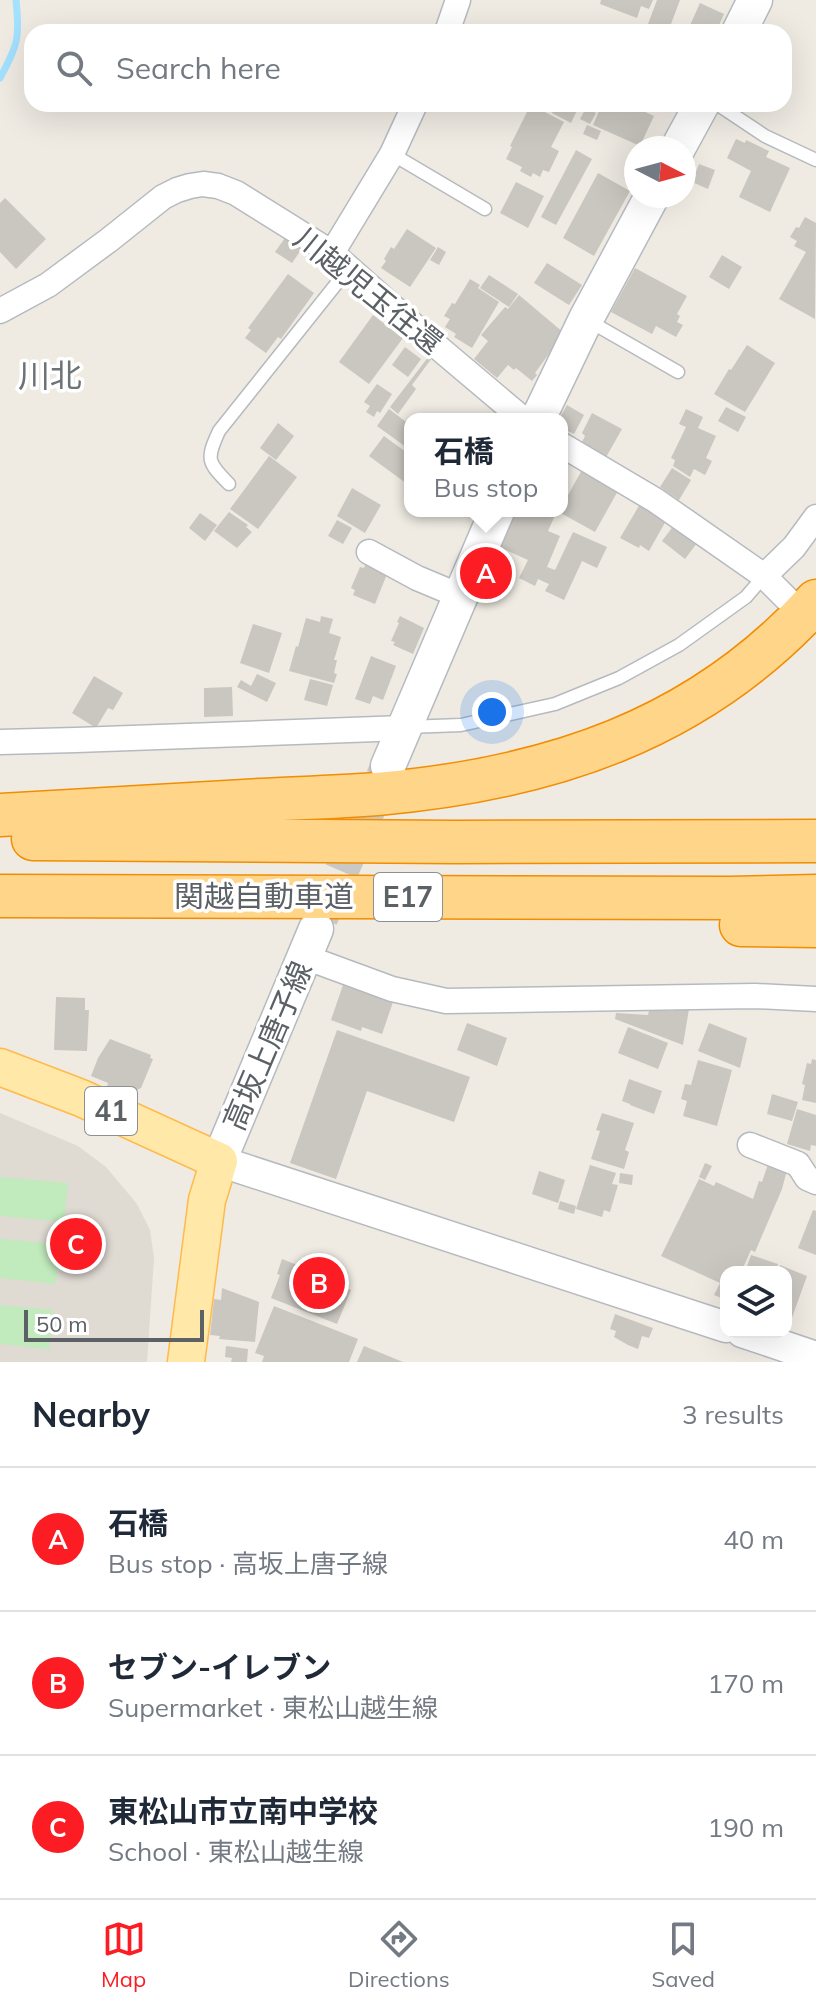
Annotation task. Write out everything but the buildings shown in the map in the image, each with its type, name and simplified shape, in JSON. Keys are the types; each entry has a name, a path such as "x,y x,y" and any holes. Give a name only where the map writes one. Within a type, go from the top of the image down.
{"highway":[{"path":"0,815 377,794 459,784 532,769 592,751 683,710 728,681 808,615"},
{"name":"関越自動車道","path":"0,839 816,841"},
{"name":"関越自動車道","path":"0,896 816,896"},
{"path":"43,898 144,910 352,926 816,926"}],"main road":[{"path":"743,24 755,0"},
{"path":"685,136 698,112"},
{"path":"541,413 586,319 646,208"},
{"path":"388,766 494,517"},
{"name":"高坂上唐子線","path":"219,1161 310,943"},
{"name":"41","path":"0,1067 81,1098 219,1161"},
{"path":"186,1362 207,1200 219,1161"}],"street":[{"path":"450,24 458,0"},
{"path":"340,261 411,112"},
{"name":"川越児玉往還","path":"0,311 48,285 163,197 190,186 218,186 236,193 340,261 516,413"},
{"path":"568,449 655,500 764,576 808,615"},
{"path":"764,576 794,547 816,517"},
{"path":"369,552 417,578 460,596"},
{"path":"0,742 404,728"},
{"path":"310,943 392,989 446,1001 755,996 816,999"},
{"path":"750,1145 798,1164 807,1178 816,1182"},
{"path":"219,1161 720,1325"},
{"path":"760,1338 816,1357"}],"lane":[{"path":"729,112 765,136 816,160"},
{"path":"392,154 485,209"},
{"path":"229,484 212,467 210,451 219,431 340,261"},
{"path":"586,319 678,372"},
{"path":"404,728 461,725 555,704 619,678 679,645 746,597 764,576"}],"shaded area":[{"path":"0,1113 78,1146 106,1167 137,1204 150,1230 154,1258 147,1362 0,1362"}],"green space":[{"path":"0,1177 68,1183 64,1222 0,1216"},
{"path":"0,1239 60,1244 56,1284 0,1278"},
{"path":"0,1305 53,1310 49,1349 0,1344"}],"waterway":[{"path":"0,78 16,41 16,0"}],"tunnel":[{"path":"321,918 385,772"}],"place":[{"name":"石橋","path":"486,573"},
{"name":"東松山市立南中学校","path":"76,1244"},
{"name":"セブン-イレブン","path":"319,1283"}],"district":[{"name":"川北","path":"50,376"}]}
